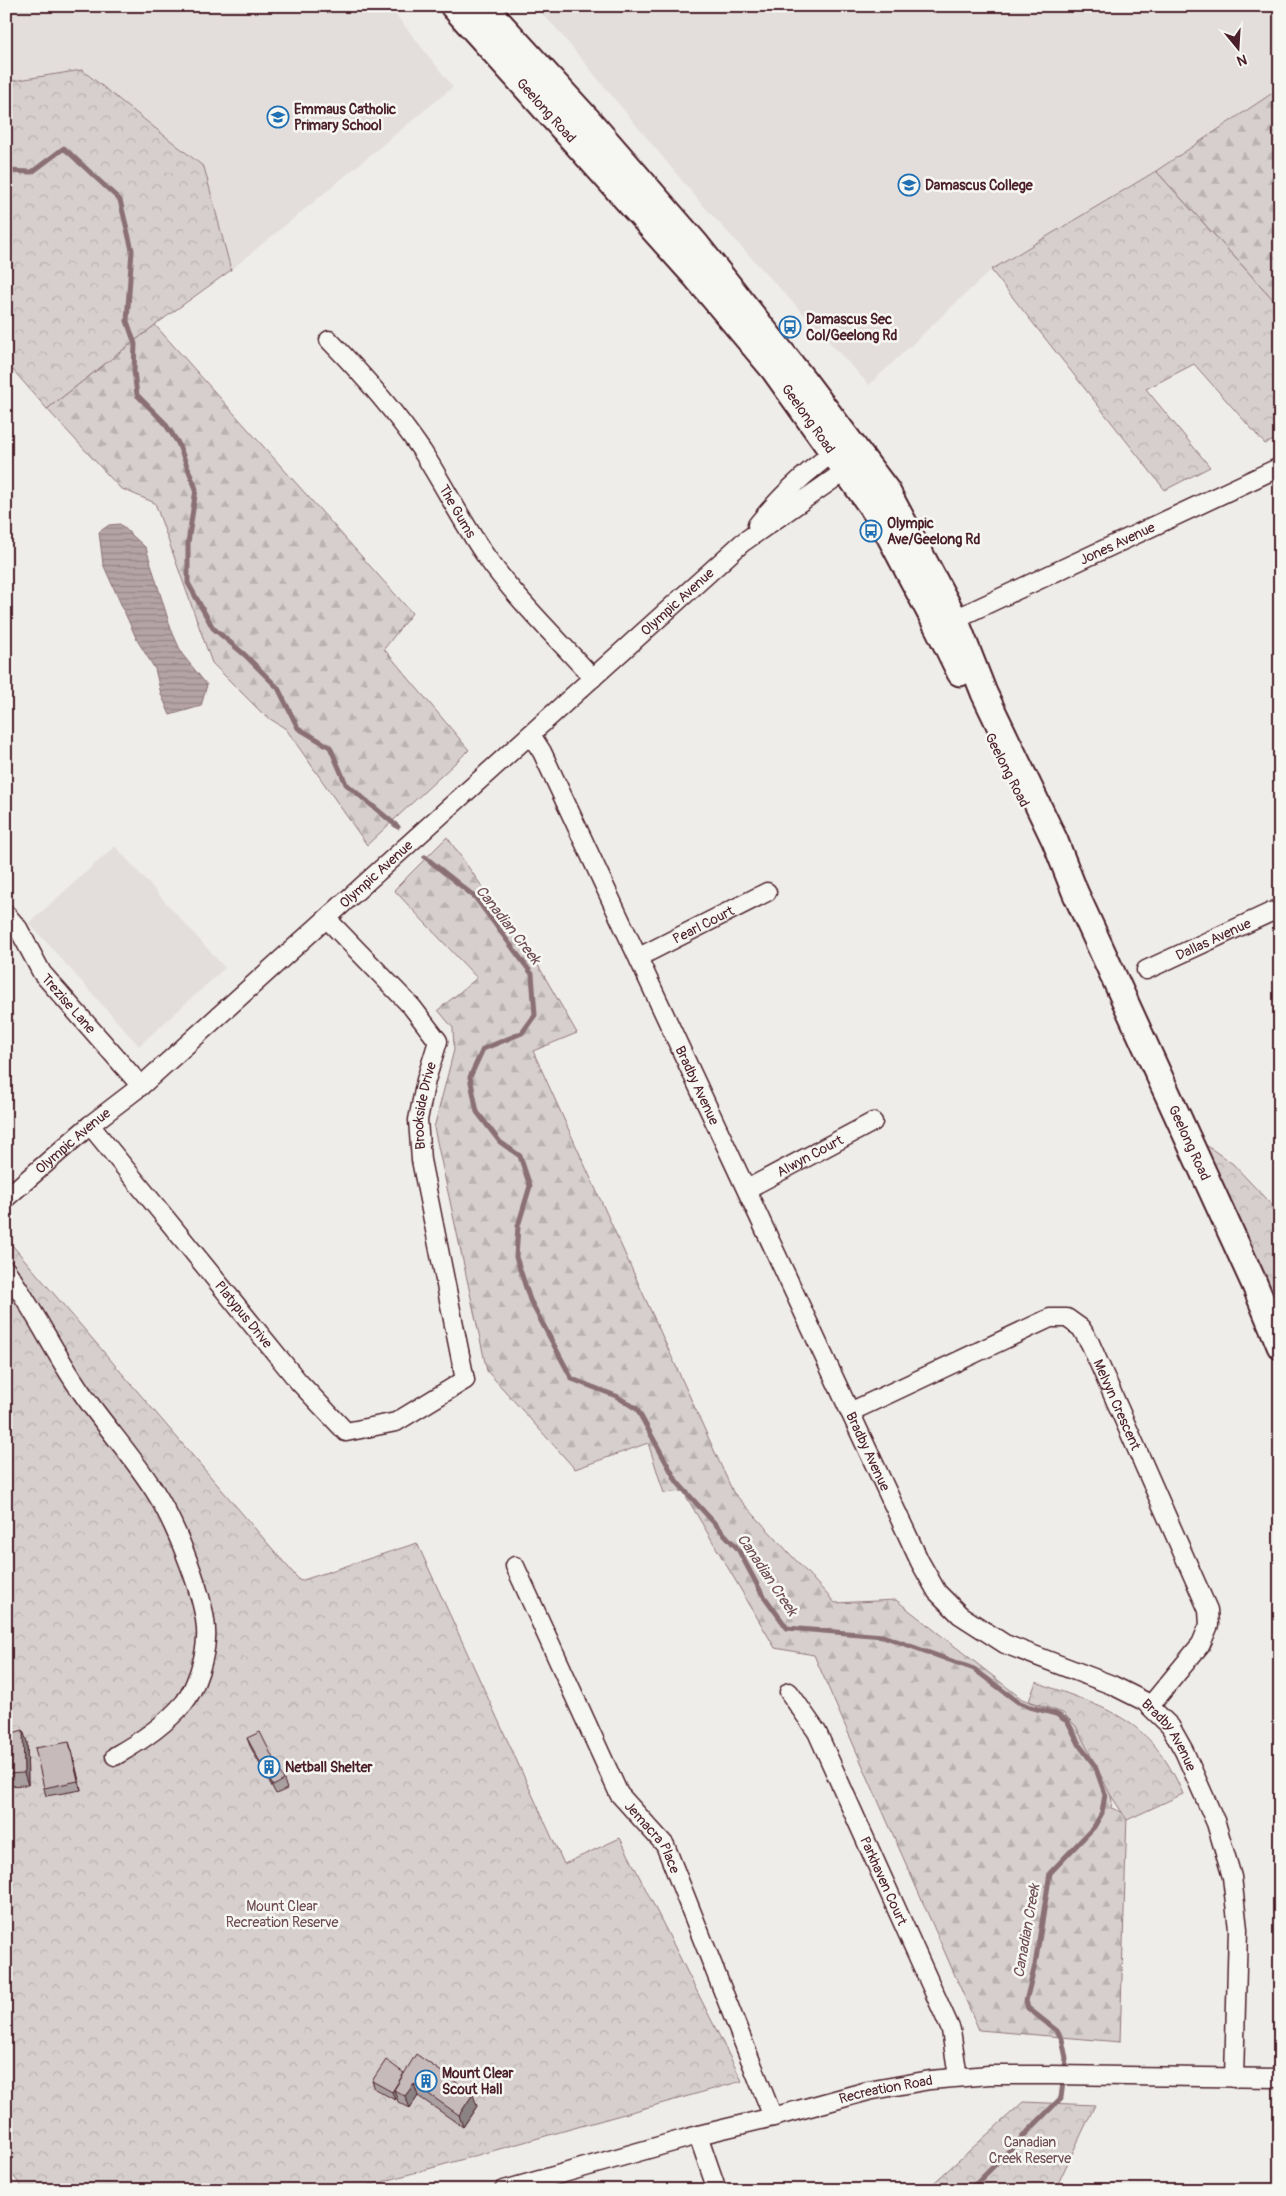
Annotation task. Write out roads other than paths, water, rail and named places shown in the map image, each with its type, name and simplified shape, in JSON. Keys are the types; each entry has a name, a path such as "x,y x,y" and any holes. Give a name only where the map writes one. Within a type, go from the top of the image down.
{"main road":[{"name":"Geelong Road","path":"453,6 738,326 848,456 888,490 946,624 984,693 1055,842 1075,892 1254,1283 1280,1346"},
{"name":"Geelong Road","path":"484,6 589,121 696,244 848,456"},
{"name":"Geelong Road","path":"1254,1283 1280,1329"}],"street":[{"name":"The Gums","path":"329,340 369,382 394,412 422,452 471,533 502,578 593,678"},
{"name":"Olympic Avenue","path":"6,1198 90,1126 141,1086 742,543 848,456"},
{"name":"Jones Avenue","path":"946,624 1280,467"},
{"name":"Bradby Avenue","path":"531,735 542,752 920,1562 937,1592 960,1615 1006,1644 1126,1691 1150,1706 1170,1726 1184,1751 1216,1823 1232,1877 1238,1929 1234,2078"},
{"name":"Pearl Court","path":"639,957 767,892"},
{"name":"Dallas Avenue","path":"1146,970 1280,908"},
{"name":"Trezise Lane","path":"6,914 18,928 42,973 141,1086"},
{"name":"Brookside Drive","path":"327,919 412,1007 438,1041 426,1080 418,1120 421,1160 465,1380 429,1403"},
{"name":"Alwyn Court","path":"747,1189 873,1122"},
{"name":"Platypus Drive","path":"90,1126 298,1381 346,1432 396,1422 429,1403"},
{"path":"6,1270 79,1389 156,1492 178,1536 190,1568 201,1608 206,1638 200,1671 185,1702 157,1728 115,1756"},
{"name":"Melvyn Crescent","path":"850,1412 1050,1318 1067,1318 1081,1328 1090,1343 1208,1610 1209,1625 1201,1644 1150,1706"},
{"name":"Jemacra Place","path":"515,1566 619,1794 665,1845 773,2117"},
{"name":"Parkhaven Court","path":"789,1692 817,1732 951,2030 958,2078"},
{"name":"Recreation Road","path":"504,2190 698,2135 886,2087 958,2078 1051,2075 1280,2078"},
{"path":"698,2135 717,2190"}],"waterway":[{"name":"Canadian Creek","path":"6,171 32,172 64,148 120,200 132,250 127,321 135,344 134,371 137,395 164,422 178,443 196,489 188,543 188,583 213,628 245,655 278,688 298,728 330,747 346,784 398,827"},
{"name":"Canadian Creek","path":"425,857 475,897 532,974 535,1015 522,1033 483,1049 470,1077 477,1112 500,1142 520,1156 530,1186 518,1226 516,1257 530,1300 572,1379 616,1396 637,1409 677,1482 738,1549 761,1592 787,1628 883,1636 974,1669 1018,1702 1056,1714 1068,1722 1080,1746 1095,1766 1105,1794 1102,1813 1094,1827 1050,1873 1035,1965 1026,2001 1028,2008 1057,2031 1062,2039 1066,2058 1061,2098 977,2183 963,2190"}],"place":[{"name":"Emmaus Catholic Primary School","path":"278,117"},
{"name":"Damascus College","path":"909,185"},
{"name":"Damascus Sec Col/Geelong Rd","path":"790,327"},
{"name":"Olympic Ave/Geelong Rd","path":"871,531"},
{"name":"Netball Shelter","path":"269,1767"},
{"name":"Mount Clear Scout Hall","path":"426,2081"}],"park label":[{"name":"Mount Clear Recreation Reserve","path":"282,1914"},
{"name":"Canadian Creek Reserve","path":"1030,2150"}]}
